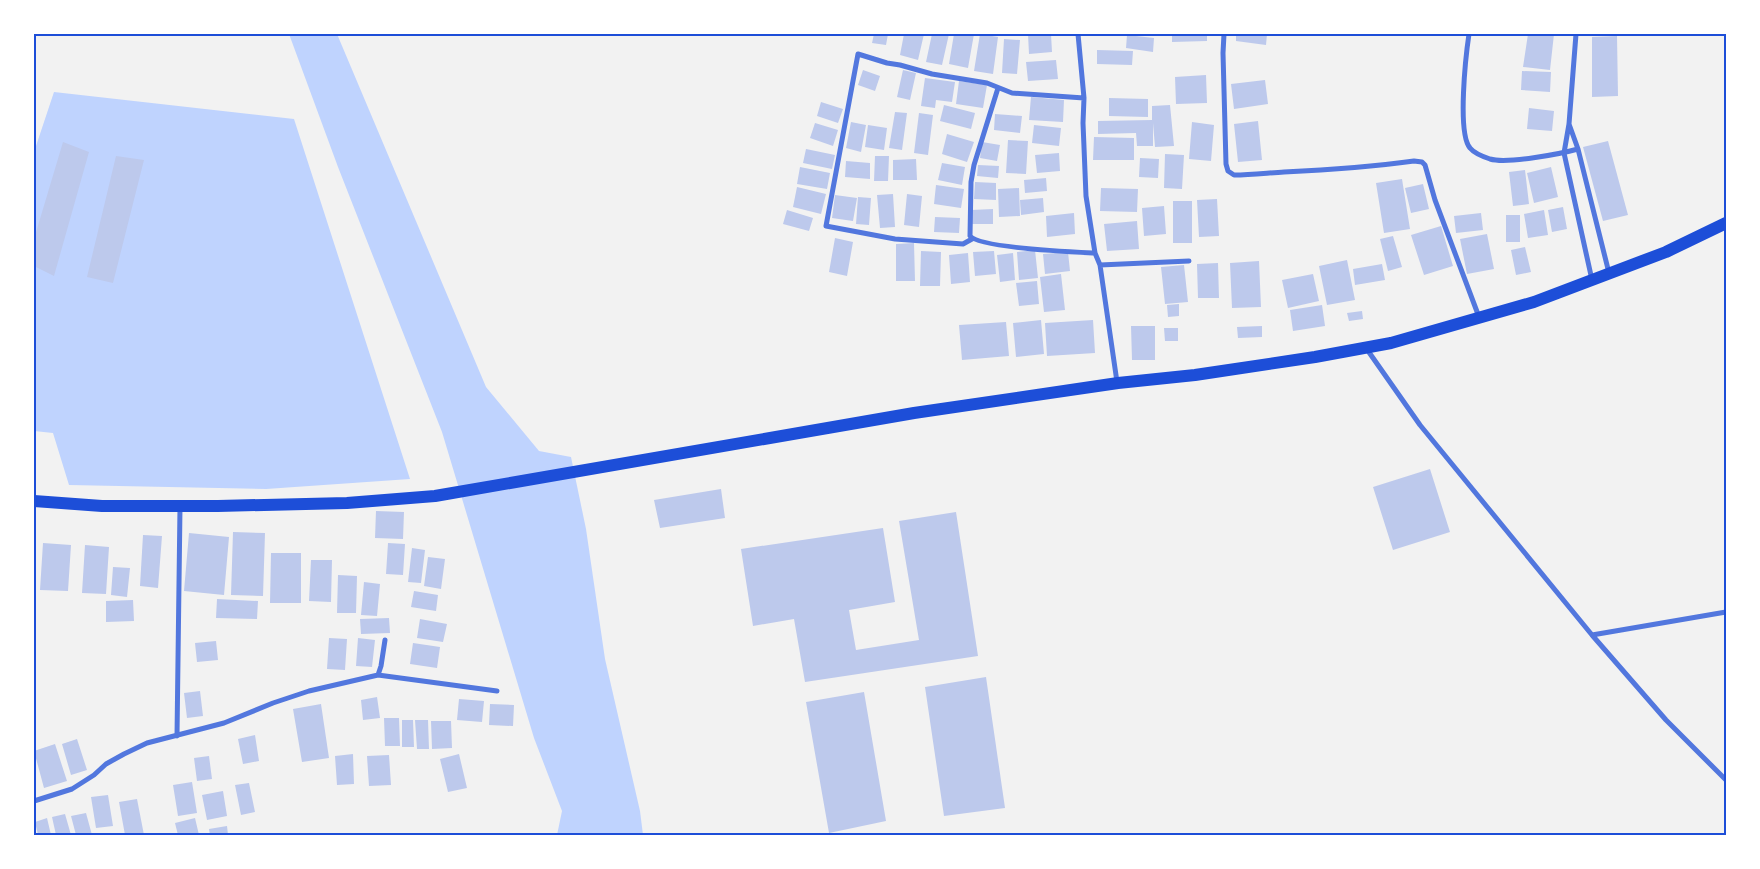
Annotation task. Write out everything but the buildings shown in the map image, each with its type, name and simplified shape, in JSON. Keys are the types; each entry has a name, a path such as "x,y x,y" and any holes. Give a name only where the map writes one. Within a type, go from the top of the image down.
{"main road":[{"path":"34,501 102,506 180,507 383,501 435,496 914,413 1315,357 1391,343 1550,296 1666,252 1726,223"}],"street":[{"path":"1078,34 1084,98 1083,123 1086,196 1095,253 1100,265 1118,383"},
{"path":"1224,34 1226,164 1228,170 1234,175 1253,175 1360,168 1414,161 1422,162 1425,165 1435,200 1480,318"},
{"path":"1469,34 1462,123 1469,147 1491,159 1508,160 1578,149"},
{"path":"1576,34 1569,124 1564,152 1592,280"},
{"path":"1084,98 1012,92 977,81 887,64 858,54 826,226 913,241 962,244 972,239 1000,245 1095,253"},
{"path":"972,239 969,230 971,182 974,164 998,88"},
{"path":"1569,124 1578,149 1609,273"},
{"path":"1100,265 1189,261"},
{"path":"1366,348 1420,425 1592,635 1666,720 1726,780"},
{"path":"177,736 180,507"},
{"path":"1592,635 1726,612"},
{"path":"378,675 385,640"},
{"path":"34,801 72,789 94,775 106,764 147,744 224,723 309,691 378,675 497,691"}],"water":[{"path":"289,34 337,34 486,387 539,451 571,457 586,529 605,659 640,811 643,835 557,835 562,811 534,738 442,432 338,167"},
{"path":"54,92 294,119 410,479 266,489 69,485 53,433 34,431 34,152"}]}
